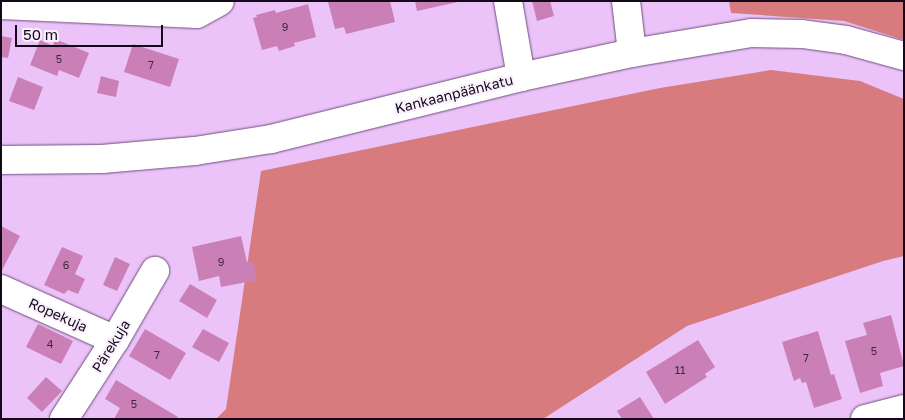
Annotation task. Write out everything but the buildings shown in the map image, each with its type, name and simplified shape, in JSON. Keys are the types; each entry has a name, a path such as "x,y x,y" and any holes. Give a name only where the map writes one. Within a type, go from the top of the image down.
{"street":[{"path":"1,5 197,14 220,1"},
{"path":"508,1 521,77"},
{"path":"626,1 632,53"},
{"name":"Kankaanpäänkatu","path":"1,160 102,159 195,151 271,139 521,77 632,53 751,33 802,34 846,40 904,56"},
{"name":"Pärekuja","path":"64,419 116,340 155,271"},
{"name":"Ropekuja","path":"1,289 116,340"},
{"path":"866,419 904,409"}],"shaded area":[{"path":"729,1 904,1 904,40 844,21 731,13"},
{"path":"771,70 860,81 904,99 904,256 883,261 687,326 543,419 216,419 226,409 261,171 660,88"}]}
